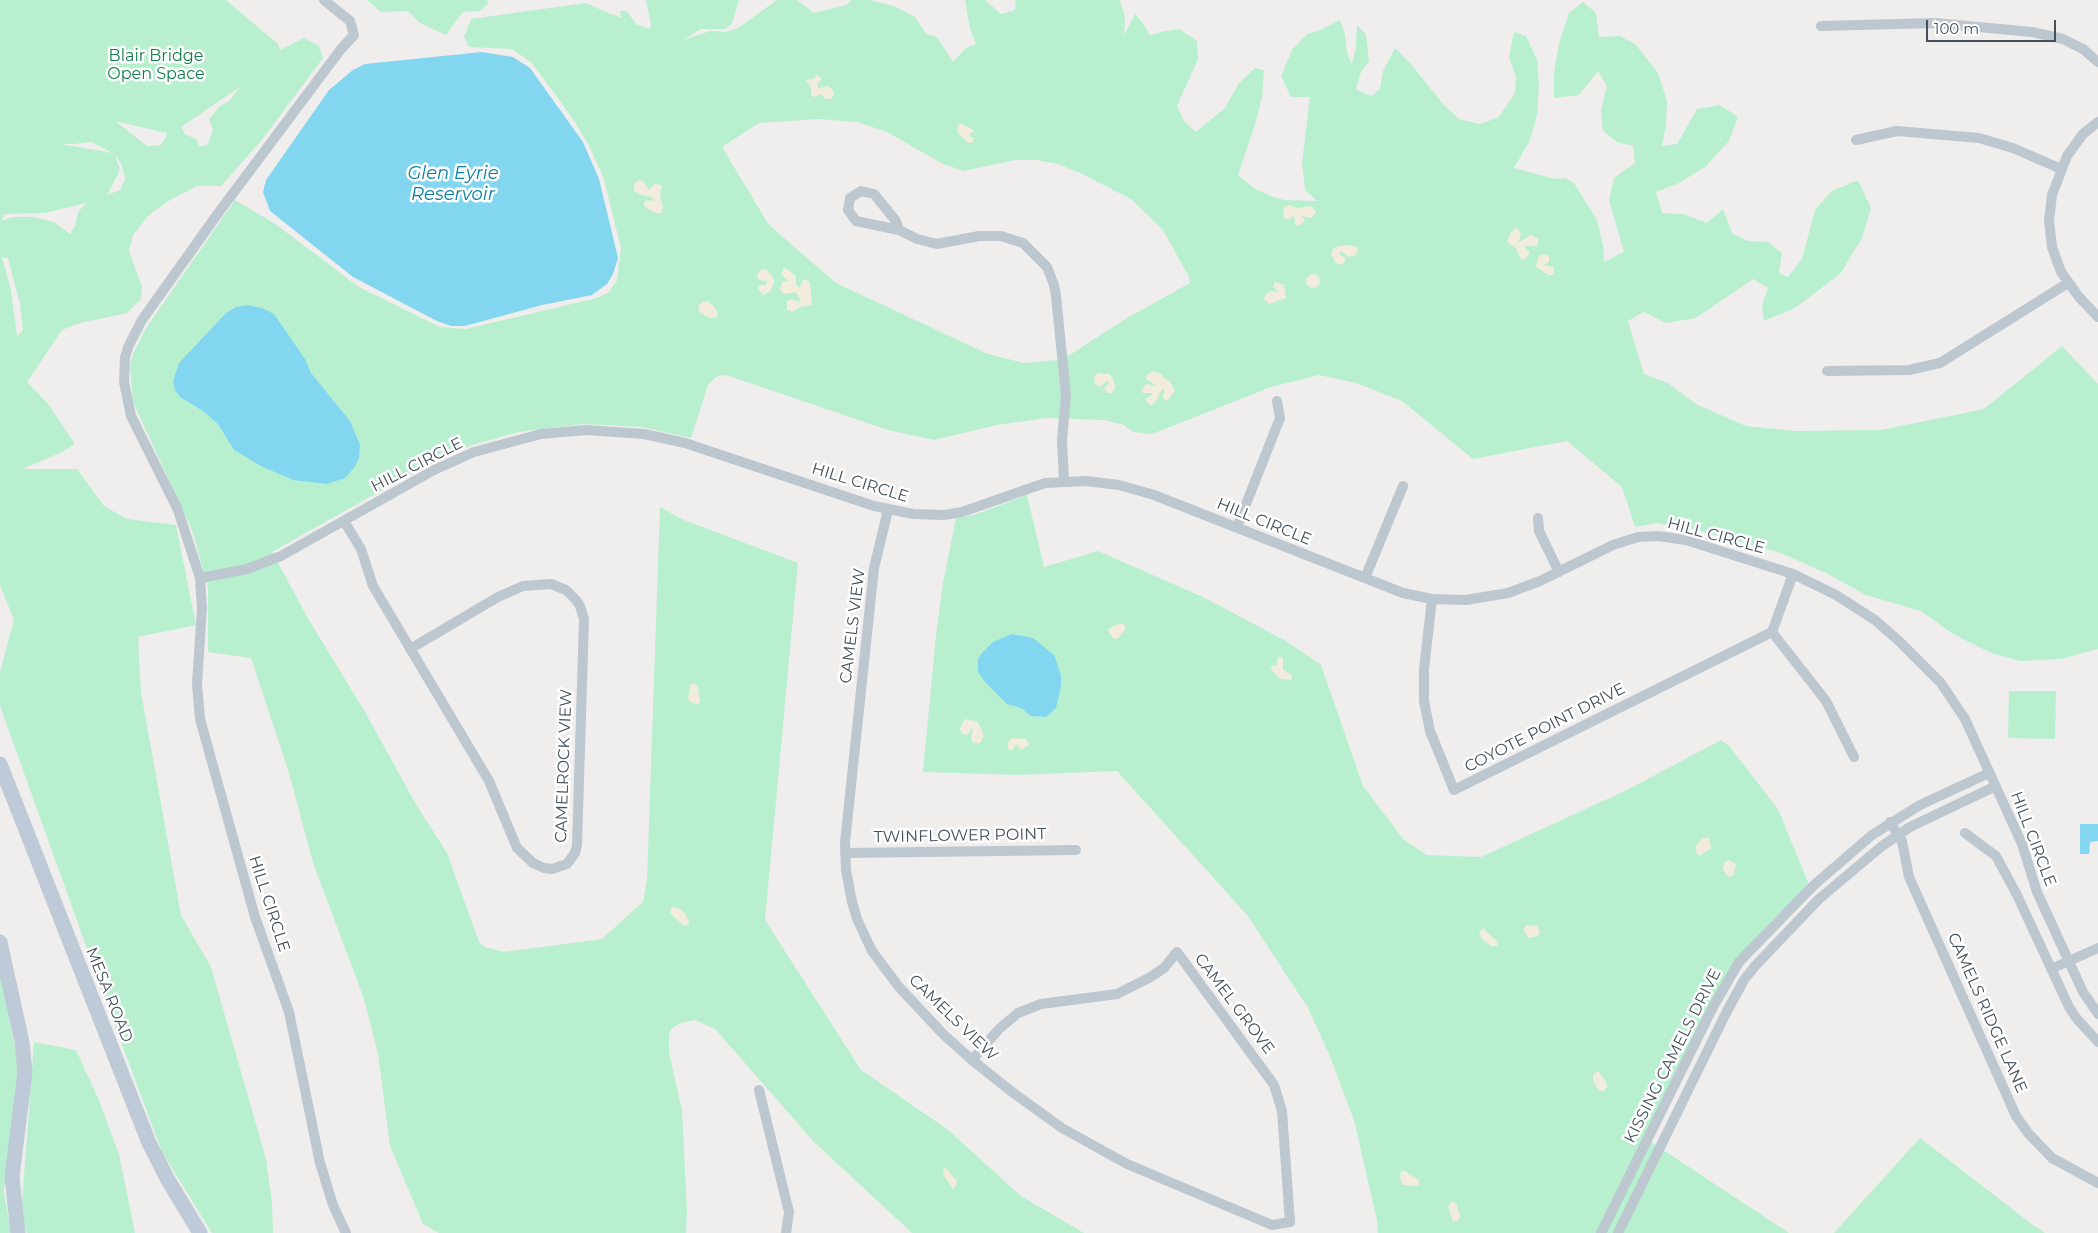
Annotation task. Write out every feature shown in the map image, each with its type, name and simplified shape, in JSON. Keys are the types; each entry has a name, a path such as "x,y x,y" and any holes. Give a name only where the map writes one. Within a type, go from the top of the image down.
{"main road":[{"name":"MESA ROAD","path":"0,764 149,1143 168,1180 200,1233"},
{"path":"0,942 22,1042 25,1072 12,1178 18,1233"}],"street":[{"name":"HILL CIRCLE","path":"324,0 350,20 354,35 341,49 219,212 134,333 125,357 124,382 127,404 178,510 200,578 202,622 197,684 200,720 255,917 289,1012 320,1164 333,1205 346,1233"},
{"path":"1821,26 1935,23 2032,32 2063,39 2083,49 2098,62"},
{"path":"2098,122 2075,144 2060,169 2052,195 2049,221 2056,260 2068,283 2098,317"},
{"path":"1856,140 1897,131 1978,138 2013,148 2060,169"},
{"path":"899,230 896,221 874,194 861,191 850,198 848,210 856,221 899,230 918,239 938,244 979,236 1001,236 1023,243 1047,267 1054,285 1066,395 1062,440 1064,481"},
{"path":"1826,371 1909,370 1940,363 2068,283"},
{"path":"1237,527 1280,418 1277,401"},
{"name":"HILL CIRCLE","path":"200,578 241,570 268,562 434,470 474,452 541,434 586,430 644,434 685,443 888,510 929,515 962,512 1028,488 1064,481 1103,482 1136,488 1403,593 1432,599 1466,600 1494,597 1524,588 1613,545 1638,537 1658,536 1686,540 1793,574 1855,606 1899,641 1941,683 1965,719 2022,844 2035,886 2069,962 2089,1003 2098,1014"},
{"path":"1365,578 1403,486"},
{"name":"CAMELS VIEW","path":"888,510 874,568 845,853 852,902 857,919 872,951 898,987 923,1015 972,1060 1062,1128 1127,1164 1272,1224 1290,1222"},
{"path":"1538,518 1539,531 1559,572"},
{"name":"CAMELROCK VIEW","path":"344,521 361,549 373,586 410,649 489,781 517,848 533,864 544,868 552,869 567,864 575,853 577,835 584,619 576,600 566,590 551,584 523,586 498,597 410,649"},
{"path":"1793,574 1772,632 1826,701 1854,758"},
{"name":"COYOTE POINT DRIVE","path":"1432,599 1424,669 1424,702 1430,731 1454,790 1772,632"},
{"name":"KISSING CAMELS DRIVE","path":"1601,1233 1732,971 1821,879 1890,822 1920,805 1990,773"},
{"name":"KISSING CAMELS DRIVE","path":"1618,1233 1744,980 1819,899 1898,835 1996,786"},
{"name":"CAMELS RIDGE LANE","path":"1890,822 1904,849 1909,877 2016,1116 2028,1133 2052,1158 2098,1183"},
{"path":"1964,833 1987,848 2000,862 2077,1019 2098,1042"},
{"name":"TWINFLOWER POINT","path":"845,853 1076,850"},
{"path":"2051,969 2098,948"},
{"name":"CAMEL GROVE","path":"972,1060 1004,1025 1018,1013 1041,1004 1117,994 1157,973 1177,952 1267,1073 1280,1098 1290,1222"},
{"path":"759,1090 789,1212 786,1232"}],"green space":[{"name":"Blair Bridge Open Space","path":"0,0 226,0 278,44 280,50 304,38 319,46 323,58 261,141 221,186 197,186 170,200 149,215 133,235 129,251 142,287 141,299 127,313 80,323 62,330 27,382 49,405 75,444 62,452 22,469 77,469 104,506 127,519 176,525 196,625 138,637 141,692 181,915 211,967 266,1159 272,1202 273,1233 212,1233 162,1152 0,706 0,672 14,620 0,585","holes":["240,87 230,100 219,107 209,119 213,130 208,144 200,147 196,139 185,134 181,127","115,121 166,133 161,145 147,146","91,142 113,153 60,144","115,155 122,165 125,179 120,190 107,195 120,170","86,203 78,212 75,226 70,234 54,222 34,217 13,217 1,221 5,214 45,213","2,257 8,258 20,304 23,330 17,336 11,290"]},
{"path":"367,0 487,0 488,4 479,11 463,12 446,35 420,23 408,11 381,12"},
{"path":"646,0 739,0 732,23 726,29 701,29 683,40 710,31 726,32 738,28 777,0 797,0 814,13 846,5 852,0 869,0 894,6 915,17 926,34 937,37 953,62 966,48 976,44 970,29 965,0 985,0 1001,14 1015,10 1016,0 1120,0 1125,18 1124,35 1135,14 1143,23 1150,36 1160,32 1179,29 1197,41 1198,59 1177,106 1184,121 1196,132 1225,108 1239,83 1255,68 1264,70 1262,97 1238,175 1255,189 1271,196 1284,200 1317,201 1305,190 1302,162 1310,97 1291,97 1281,76 1292,50 1307,34 1323,29 1340,20 1345,34 1347,53 1352,64 1356,47 1357,25 1366,34 1369,61 1361,72 1356,89 1371,96 1380,89 1383,71 1395,48 1410,63 1443,104 1459,119 1480,124 1499,117 1515,93 1516,76 1509,58 1514,32 1526,36 1537,60 1539,84 1537,115 1530,140 1514,168 1555,179 1565,178 1574,183 1597,220 1603,246 1604,262 1624,252 1609,200 1614,178 1635,163 1633,146 1617,142 1603,131 1601,110 1607,86 1598,71 1579,95 1554,98 1554,73 1559,43 1569,13 1583,2 1596,13 1599,37 1620,36 1636,45 1658,73 1667,101 1666,125 1662,146 1677,144 1697,109 1720,105 1738,117 1729,141 1705,167 1679,183 1656,192 1662,213 1683,214 1707,223 1723,209 1732,233 1748,241 1768,242 1782,253 1779,273 1788,277 1802,259 1815,210 1832,191 1858,180 1871,208 1862,238 1840,274 1795,308 1764,321 1762,305 1768,288 1753,279 1696,318 1666,323 1644,312 1628,321 1644,374 1668,383 1696,404 1746,426 1795,431 1881,430 1984,409 2062,346 2098,384 2098,649 2061,659 2020,661 1991,653 1953,634 1921,611 1866,595 1826,573 1778,552 1689,528 1656,523 1635,527 1622,487 1567,441 1473,459 1402,401 1356,383 1319,375 1271,387 1152,434 1133,432 1124,425 1104,420 1047,418 997,425 934,440 888,430 722,375 716,377 708,385 691,438 642,427 584,424 518,432 472,445 425,466 272,552 309,620 365,712 417,806 447,853 479,942 485,947 504,952 602,939 643,902 647,880 660,507 684,520 798,563 765,920 861,1070 947,1129 1021,1196 1084,1233 912,1233 814,1142 715,1029 695,1020 681,1023 672,1028 669,1035 669,1052 682,1110 687,1212 686,1233 439,1233 423,1224 390,1146 378,1054 364,999 313,863 289,773 251,658 208,652 208,587 192,530 133,402 130,365 133,354 146,328 235,200 274,223 359,287 440,327 466,329 597,298 608,293 617,281 621,248 603,176 588,144 573,119 532,63 512,49 469,47 464,37 471,19 585,3 621,18 620,11 627,11 636,24 649,29 651,26","holes":["819,119 857,122 887,132 943,164 964,171 1015,160 1036,160 1058,164 1080,173 1131,199 1163,230 1189,277 1190,283 1127,318 1068,356 1056,360 1024,363 988,354 836,283 769,225 722,147 759,123"]},
{"path":"1027,495 1044,567 1098,551 1203,597 1284,640 1321,665 1363,786 1404,840 1427,855 1481,857 1627,790 1721,740 1729,746 1778,809 1809,885 1733,964 1703,1018 1645,1138 1789,1233 1378,1233 1377,1220 1354,1120 1329,1054 1308,1008 1247,915 1117,771 1018,775 923,772 936,635 943,583 956,518 974,515"},
{"path":"2009,691 2056,691 2055,739 2008,738"},
{"path":"0,974 19,1068 4,1190 11,1233 0,1233"},
{"path":"34,1042 76,1050 98,1098 119,1154 135,1233 27,1233 21,1216"},
{"path":"1920,1138 2033,1225 2045,1233 1834,1233"}],"sand":[{"path":"817,75 822,79 817,84 818,88 828,86 833,90 834,94 831,99 826,99 821,94 815,97 811,95 811,88 806,80 813,79"},
{"path":"960,123 974,130 969,135 974,139 972,143 968,143 958,133 957,127"},
{"path":"639,180 643,181 649,190 655,183 662,186 660,195 663,207 661,213 655,213 645,207 644,203 646,200 654,201 652,197 638,194 634,190 634,184"},
{"path":"1289,205 1297,208 1312,206 1316,213 1311,218 1301,216 1305,221 1298,226 1295,224 1294,215 1289,220 1283,217 1284,207"},
{"path":"1517,228 1521,234 1518,243 1531,235 1539,239 1537,246 1524,246 1530,253 1525,259 1521,259 1516,248 1507,242 1511,232"},
{"path":"1352,245 1358,248 1356,255 1349,257 1341,251 1340,254 1345,258 1345,262 1341,265 1336,263 1331,254 1333,249 1338,246"},
{"path":"1542,254 1549,255 1549,262 1544,265 1554,267 1554,275 1549,275 1536,267 1538,258"},
{"path":"784,267 796,276 796,284 799,288 804,279 810,282 812,305 800,307 793,312 787,310 787,301 792,299 798,302 801,300 795,292 784,294 780,290 782,282 788,281 781,274"},
{"path":"766,269 774,279 774,283 770,292 763,295 758,288 760,285 766,285 767,281 759,280 757,275 760,270"},
{"path":"1310,274 1316,274 1320,281 1316,288 1310,288 1306,284 1306,278"},
{"path":"1275,282 1284,285 1286,298 1269,304 1264,299 1266,294 1271,291 1279,292 1273,287"},
{"path":"703,301 709,302 716,309 718,314 716,318 710,318 700,313 698,306"},
{"path":"1152,371 1161,374 1170,381 1175,391 1167,401 1162,397 1165,391 1162,389 1155,403 1150,405 1145,399 1152,395 1152,393 1143,393 1141,391 1146,384 1157,386 1146,379 1147,375"},
{"path":"1099,373 1109,374 1113,378 1115,387 1112,393 1108,393 1104,388 1109,384 1108,380 1100,387 1095,384 1094,376"},
{"path":"1120,623 1125,625 1125,630 1118,638 1114,639 1108,629"},
{"path":"1278,657 1283,658 1283,670 1292,675 1292,680 1280,679 1271,669 1272,666 1277,665"},
{"path":"694,683 698,687 700,702 695,705 688,699 690,686"},
{"path":"965,719 978,722 984,736 980,743 974,743 971,740 973,727 967,735 961,733 960,728"},
{"path":"1013,738 1026,739 1029,745 1021,750 1016,744 1013,750 1009,750 1007,743"},
{"path":"1702,838 1709,838 1711,848 1700,856 1697,854 1695,847"},
{"path":"1728,860 1736,864 1734,874 1731,877 1726,875 1723,868 1724,863"},
{"path":"673,907 685,913 689,921 688,926 683,925 671,914 670,910"},
{"path":"1526,925 1537,926 1540,931 1538,936 1529,938 1523,930"},
{"path":"1483,928 1498,942 1497,946 1491,946 1482,939 1479,932"},
{"path":"1598,1071 1606,1082 1607,1086 1604,1091 1599,1091 1593,1080 1593,1075"},
{"path":"945,1167 957,1181 953,1189 944,1176 943,1170"},
{"path":"1401,1171 1405,1171 1419,1180 1419,1186 1403,1185 1400,1179"},
{"path":"1452,1201 1456,1203 1460,1215 1458,1221 1453,1221 1448,1206"}],"water":[{"name":"Glen Eyrie Reservoir","path":"482,52 513,57 530,68 583,142 599,179 618,258 613,274 607,284 592,295 542,305 465,326 451,326 437,321 353,277 270,211 263,192 266,180 329,90 353,70 365,64"},
{"path":"248,305 262,308 274,314 305,359 311,373 350,421 360,445 359,458 354,468 345,478 327,484 293,480 261,466 234,450 218,424 203,411 180,397 175,390 173,381 179,363 226,313 236,307"},
{"path":"1012,634 1033,638 1054,655 1061,675 1061,686 1056,708 1046,717 1031,716 1021,708 1007,704 985,682 978,672 978,659 982,653 993,642"},
{"path":"2080,824 2098,824 2098,841 2090,842 2089,854 2080,854"}]}
